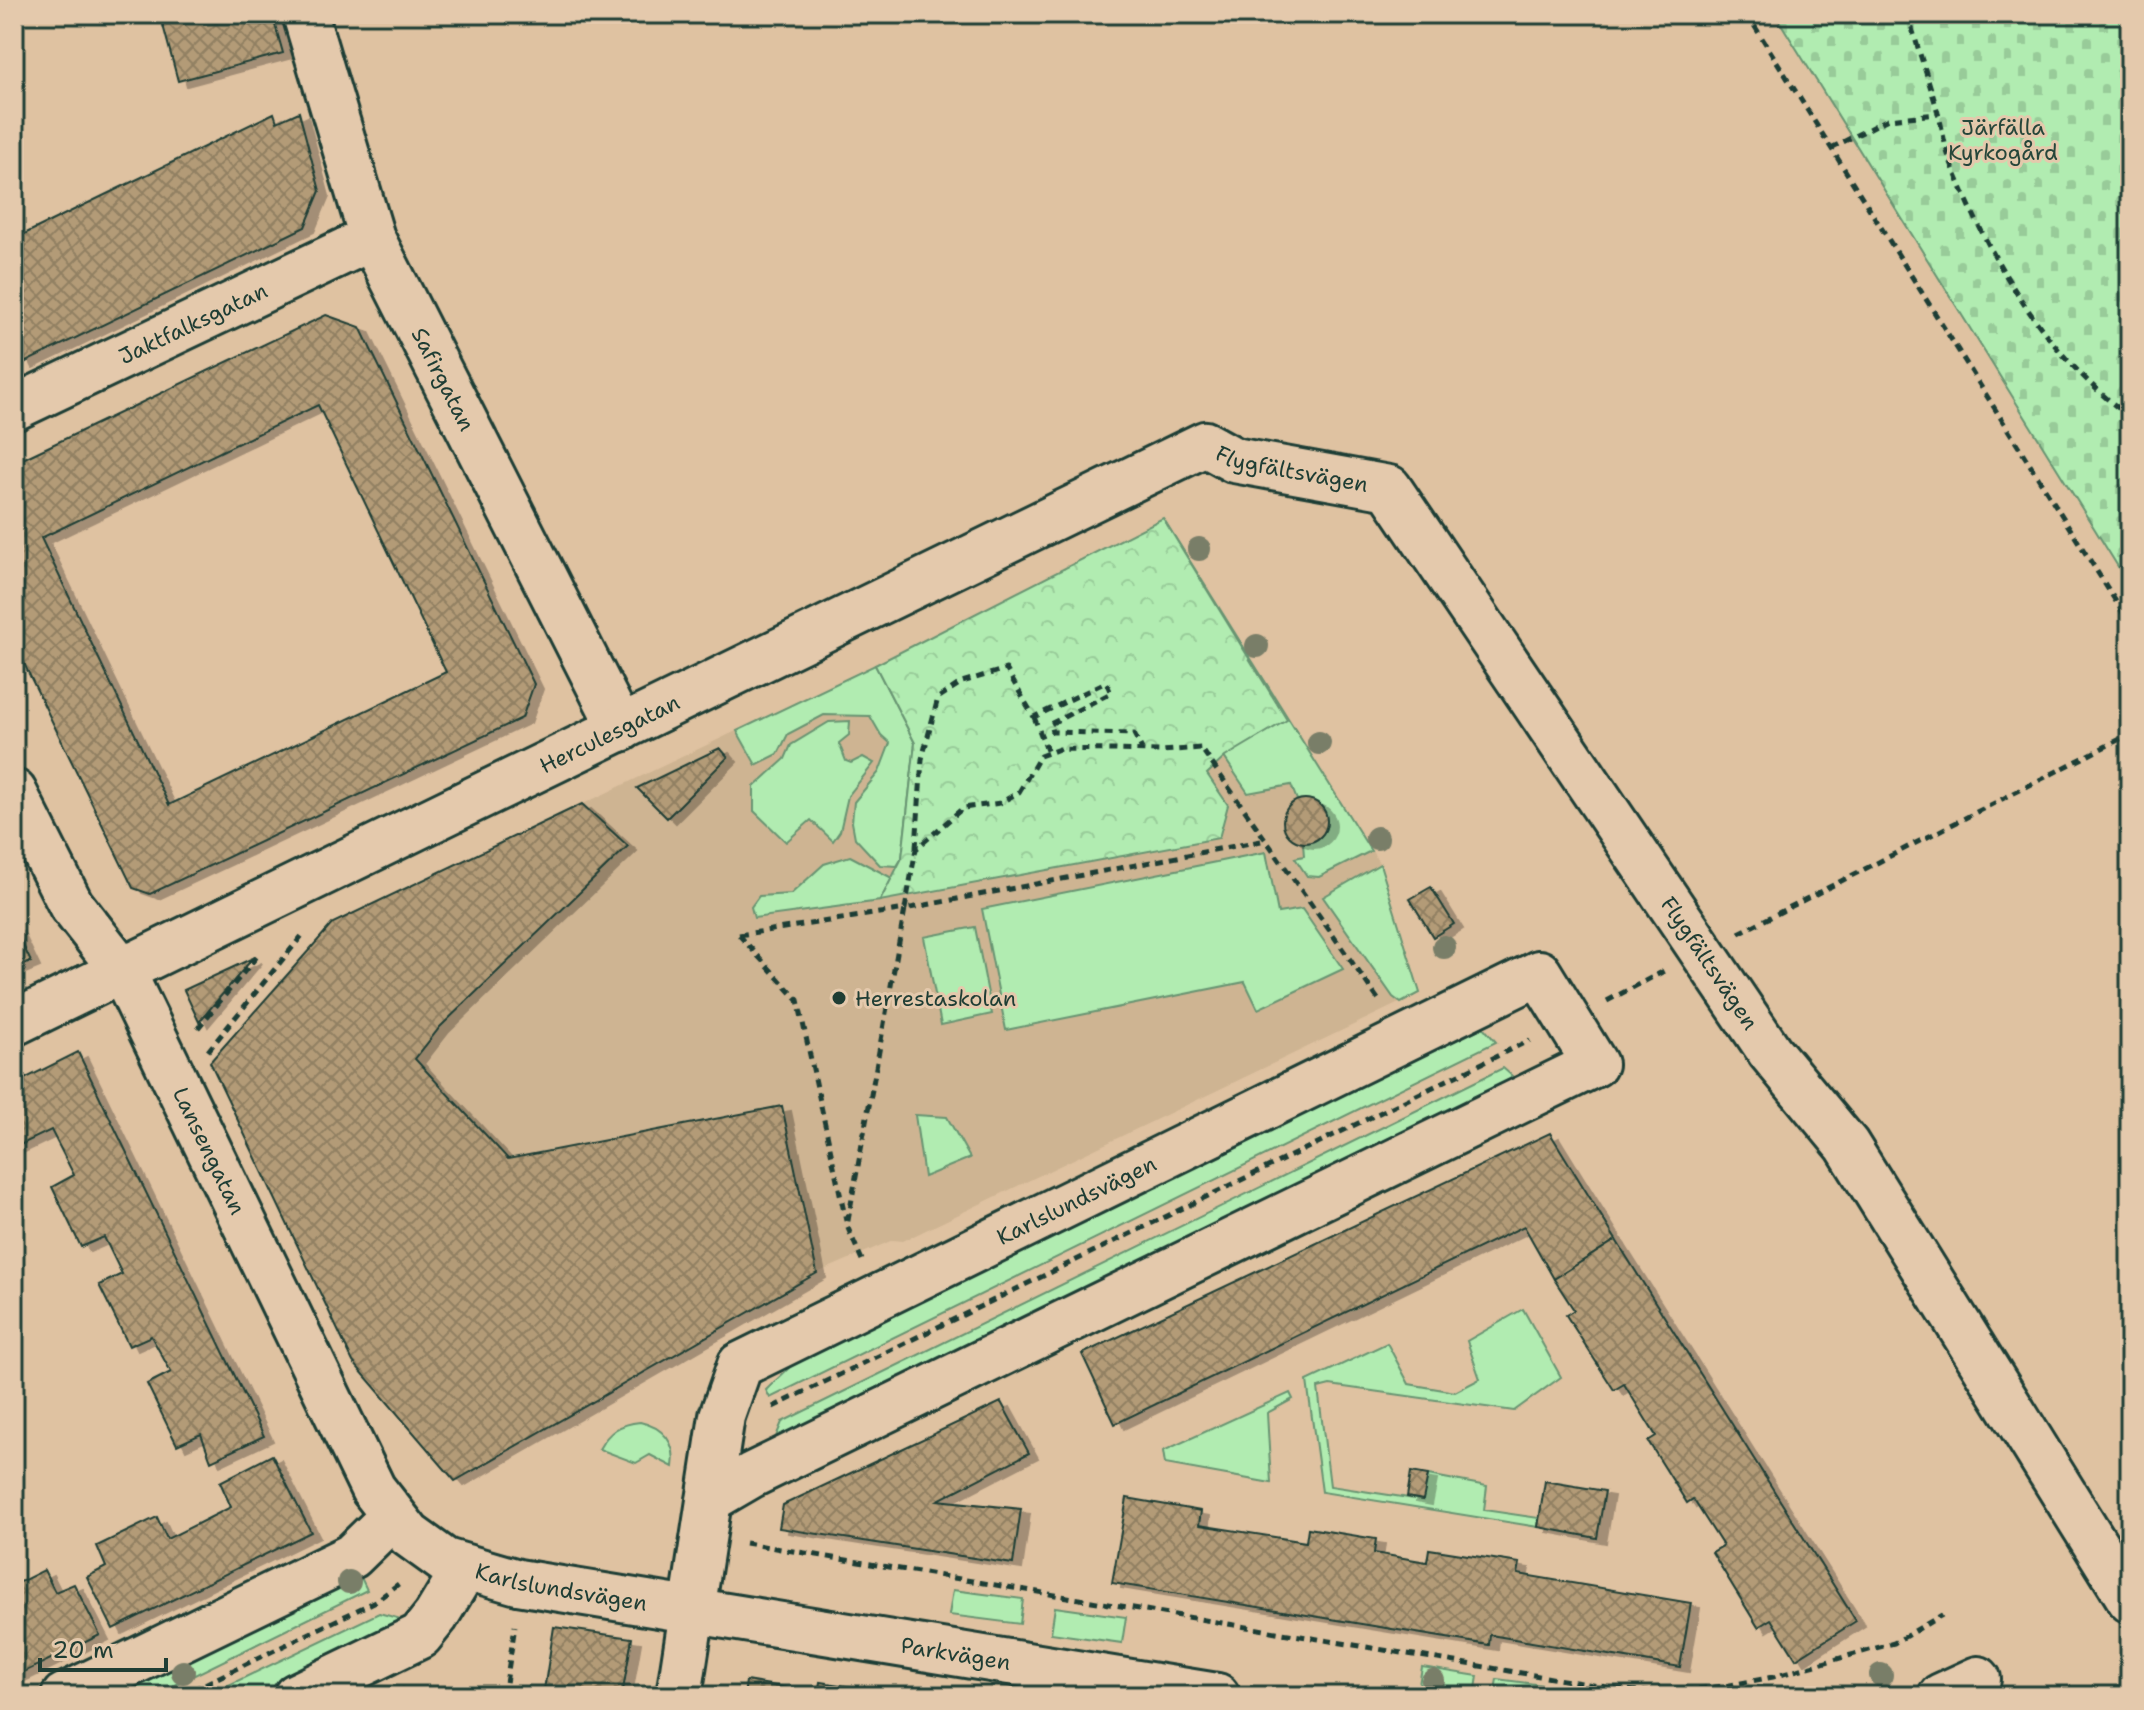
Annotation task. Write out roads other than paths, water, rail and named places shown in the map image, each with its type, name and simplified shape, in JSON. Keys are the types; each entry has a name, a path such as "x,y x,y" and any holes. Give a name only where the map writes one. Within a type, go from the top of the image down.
{"street":[{"name":"Safirgatan","path":"305,14 372,238 621,729"},
{"name":"Jaktfalksgatan","path":"14,408 372,238"},
{"name":"Herculesgatan","path":"14,1023 1205,444"},
{"name":"Flygfältsvägen","path":"1205,444 1234,460 1389,488 1770,1052 1847,1145 2130,1600"},
{"name":"Lansengatan","path":"14,792 71,905 122,970 373,1489 393,1516"},
{"name":"Karlslundsvägen","path":"393,1516 409,1535 445,1561 465,1568 518,1582 693,1610 709,1500 722,1416 740,1365 1539,973 1595,1064 752,1475 709,1500"},
{"path":"64,1696 352,1556 393,1516"},
{"name":"Karlslundsvägen","path":"296,1696 420,1636 465,1568"},
{"path":"679,1696 693,1610"},
{"name":"Parkvägen","path":"693,1610 1217,1696"}],"place":[{"name":"Herrestaskolan","path":"839,998"}],"park label":[{"name":"Järfälla Kyrkogård","path":"2003,140"}]}
